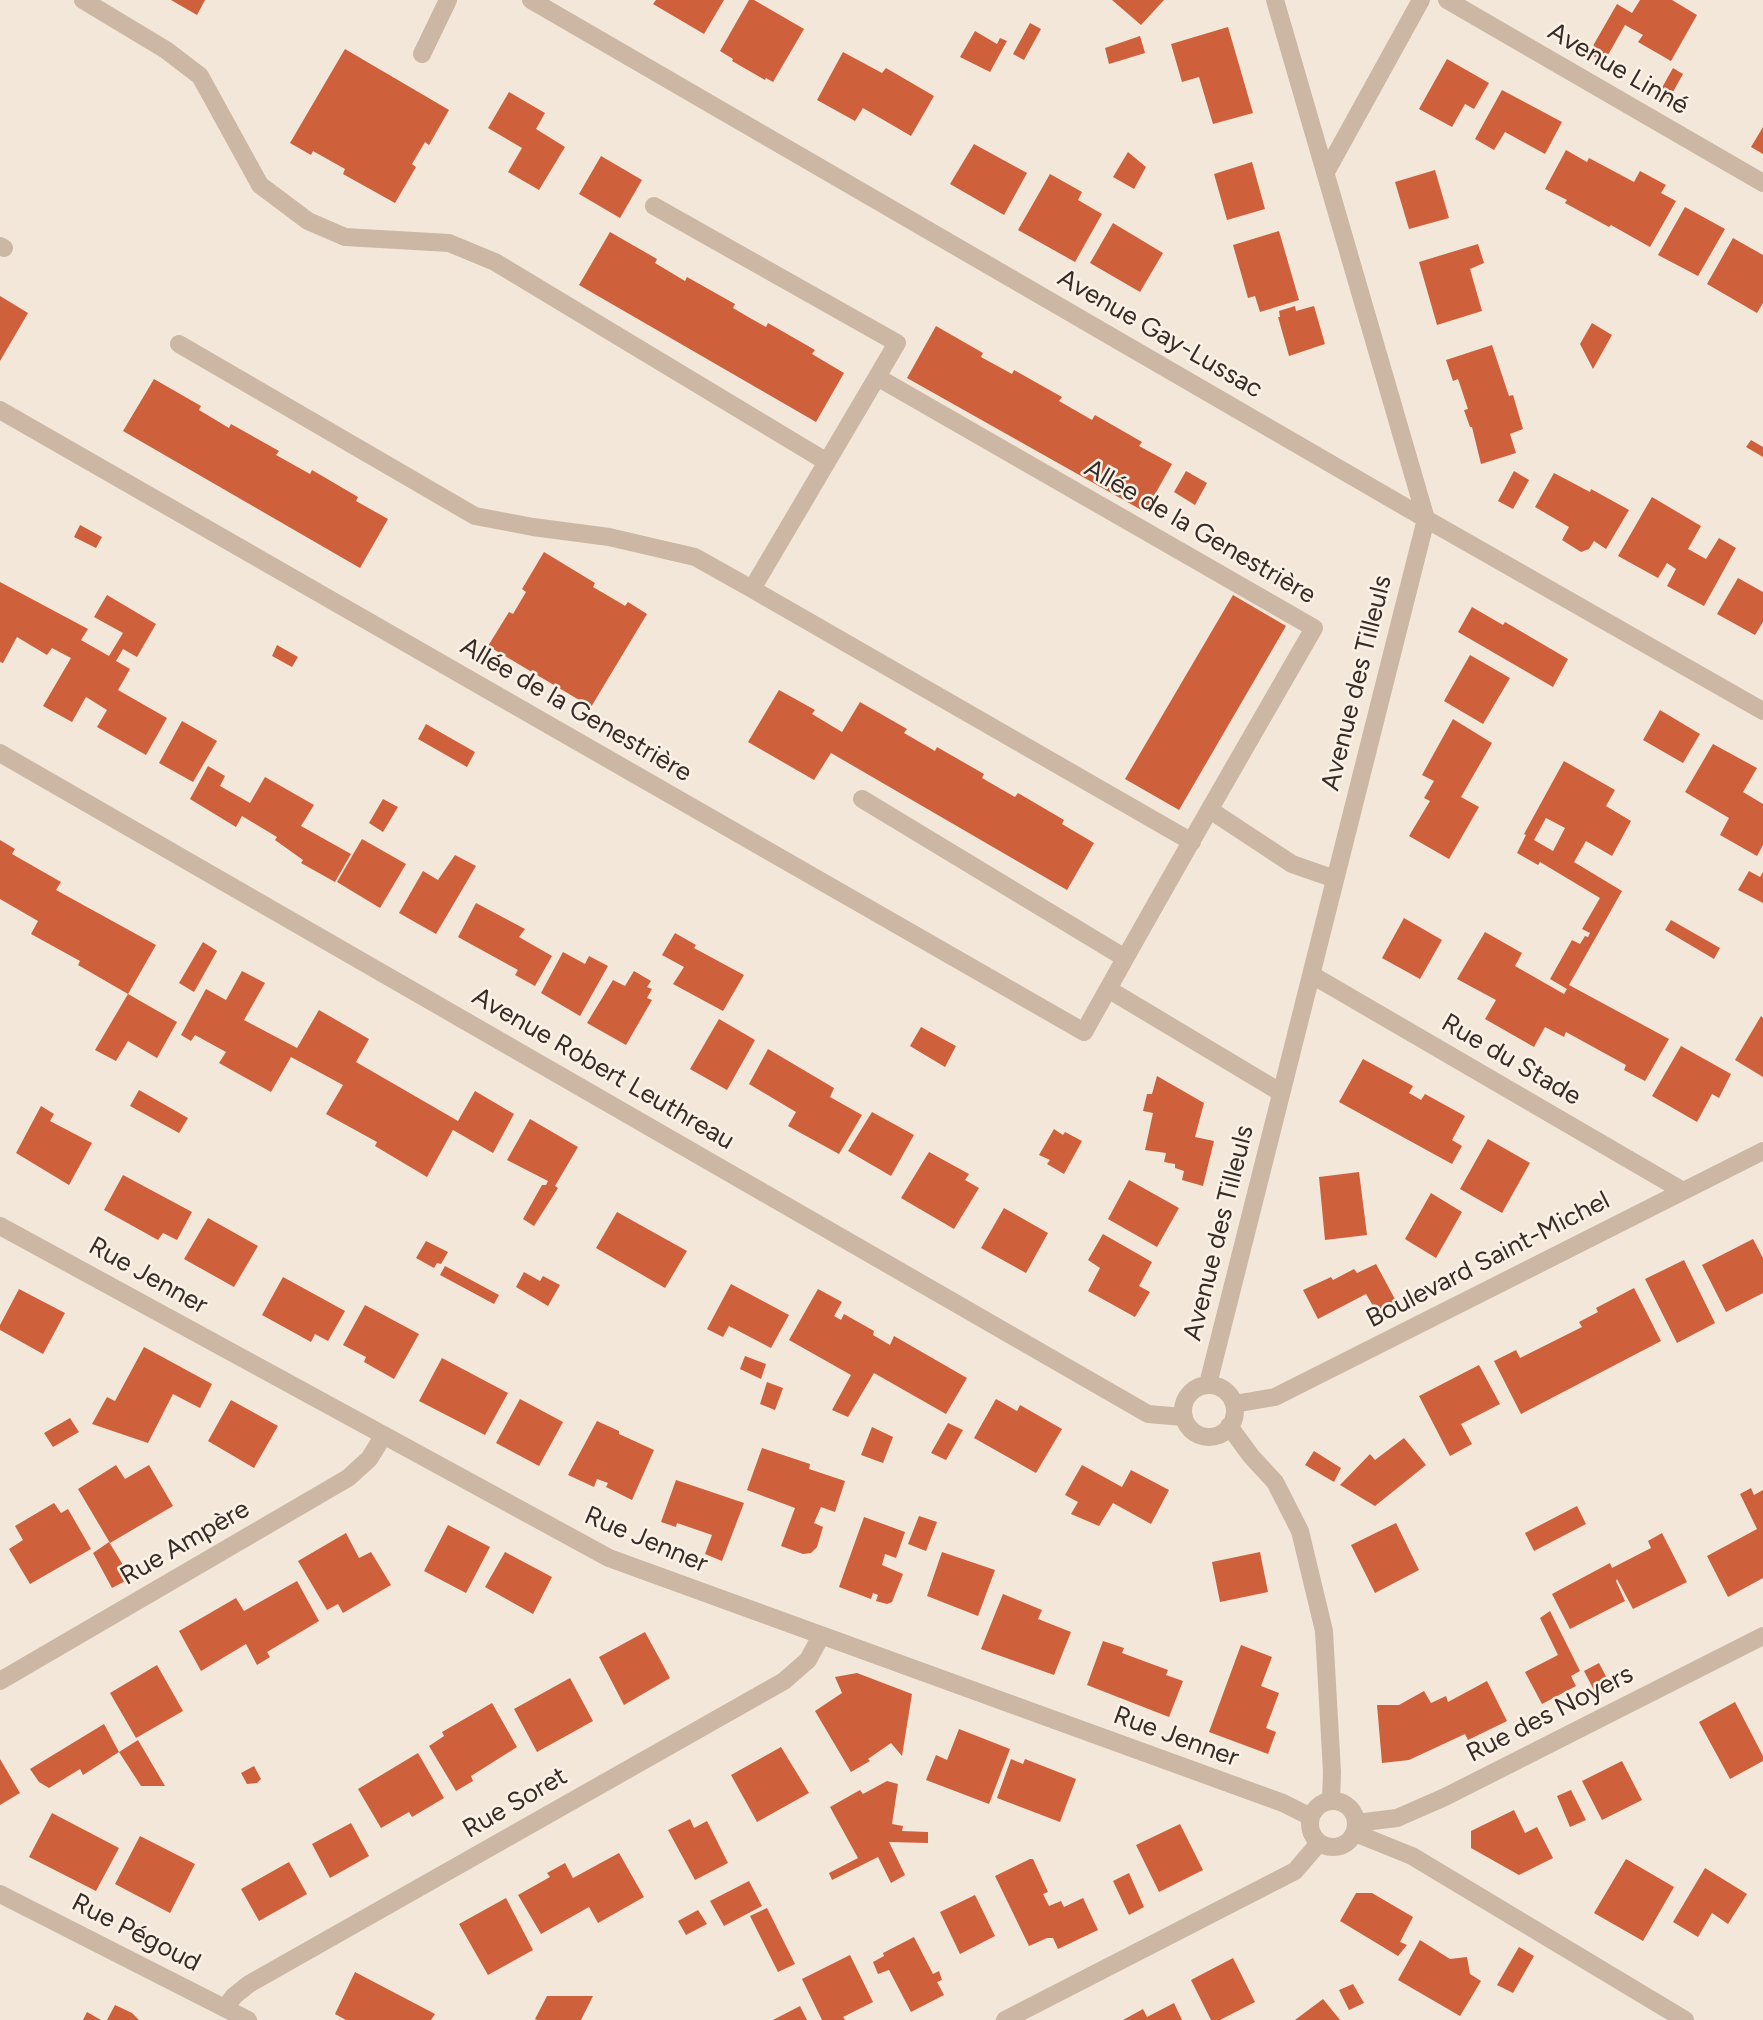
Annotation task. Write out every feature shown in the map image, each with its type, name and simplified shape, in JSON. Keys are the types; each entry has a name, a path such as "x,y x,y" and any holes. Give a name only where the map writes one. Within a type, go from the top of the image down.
{"street":[{"path":"83,0 166,50 200,76 260,185 308,221 345,237 449,243 495,262 827,462"},
{"path":"422,54 448,0"},
{"name":"Avenue Gay-Lussac","path":"531,0 1426,519 1763,711"},
{"path":"1275,0 1426,519"},
{"path":"1326,172 1421,0"},
{"name":"Avenue Linné","path":"1447,0 1763,183"},
{"path":"654,206 897,343 752,589"},
{"path":"179,344 475,516 608,537 695,557 1192,842"},
{"name":"Allée de la Genestrière","path":"0,410 1084,1032 1314,628 877,377"},
{"name":"Avenue des Tilleuls","path":"1208,1384 1426,519"},
{"name":"Avenue Robert Leuthreau","path":"0,752 1148,1413 1184,1417"},
{"path":"862,799 1125,958"},
{"path":"1210,810 1292,864 1335,879"},
{"name":"Rue du Stade","path":"1312,975 1683,1191"},
{"path":"1108,989 1280,1092"},
{"name":"Boulevard Saint-Michel","path":"1234,1404 1275,1397 1763,1151"},
{"name":"Rue Jenner","path":"0,1226 609,1558 1283,1803 1311,1817"},
{"path":"1208,1384 1228,1393 1234,1404 1235,1415 1221,1434 1210,1436 1198,1434 1189,1427 1183,1406 1188,1395 1208,1384"},
{"path":"1229,1426 1275,1482 1300,1531 1324,1631 1332,1772 1331,1801"},
{"name":"Rue Ampère","path":"0,1681 348,1478 369,1459 384,1435"},
{"name":"Rue Soret","path":"225,2008 234,1996 249,1984 784,1681 808,1660 821,1636"},
{"name":"Rue des Noyers","path":"1355,1828 1397,1818 1444,1797 1763,1636"},
{"path":"1331,1801 1346,1805 1353,1812 1355,1828 1349,1842 1339,1847 1319,1843 1312,1836 1309,1826 1317,1806 1331,1801"},
{"path":"1355,1828 1412,1856 1685,2020"},
{"path":"1005,2020 1295,1871 1319,1843"},
{"name":"Rue Pégoud","path":"0,1894 248,2020"}],"building":[{"path":"171,0 205,0 197,15"},
{"path":"656,0 724,0 704,34 653,4"},
{"path":"749,0 754,0 804,29 773,82 732,61 733,59 720,51"},
{"path":"1112,0 1164,0 1141,25"},
{"path":"1640,0 1672,0 1697,15 1671,61 1638,42 1643,35 1625,25 1604,62 1591,55 1594,44 1617,4 1632,13"},
{"path":"1030,23 1041,29 1024,60 1013,54"},
{"path":"1228,27 1253,113 1213,124 1199,77 1182,82 1171,44"},
{"path":"975,31 997,44 1000,38 1007,41 990,72 960,57"},
{"path":"1140,36 1145,53 1109,64 1105,48"},
{"path":"345,49 449,110 429,145 425,142 412,164 416,167 395,203 343,174 345,169 313,151 311,155 290,143"},
{"path":"843,52 882,73 886,68 934,96 911,136 863,108 855,121 817,100"},
{"path":"1447,59 1489,83 1474,109 1465,104 1452,127 1419,109"},
{"path":"1673,68 1683,74 1669,99 1659,93"},
{"path":"1502,90 1562,122 1545,154 1505,132 1494,150 1475,139"},
{"path":"509,92 545,113 536,129 565,147 539,190 508,172 522,148 488,128"},
{"path":"1763,127 1763,154 1751,147"},
{"path":"974,144 1027,173 1004,215 950,184"},
{"path":"1566,150 1587,162 1589,158 1634,182 1640,171 1666,185 1661,193 1676,201 1650,247 1565,203 1567,200 1545,189"},
{"path":"1128,152 1146,167 1134,189 1113,177"},
{"path":"601,156 642,180 620,218 579,194"},
{"path":"1252,162 1265,209 1227,220 1214,174"},
{"path":"1435,170 1449,218 1409,229 1395,182"},
{"path":"1050,174 1082,192 1078,200 1102,214 1075,262 1018,230"},
{"path":"1685,207 1725,229 1698,276 1658,255"},
{"path":"1113,223 1163,253 1140,292 1090,263"},
{"path":"1279,231 1299,300 1260,312 1255,296 1248,298 1233,245"},
{"path":"610,232 657,259 655,263 685,281 687,277 735,304 733,308 750,318 766,327 768,323 815,350 812,354 844,373 816,422 579,285"},
{"path":"1733,238 1763,255 1763,303 1757,313 1707,284"},
{"path":"1478,244 1484,263 1470,269 1482,311 1437,325 1419,262"},
{"path":"0,296 28,313 0,361"},
{"path":"1295,306 1296,311 1314,306 1325,344 1289,356 1278,317 1279,311"},
{"path":"1592,323 1612,335 1593,369 1580,344"},
{"path":"936,326 983,353 981,357 1012,374 1014,370 1062,397 1059,401 1092,420 1095,415 1142,442 1139,446 1172,464 1145,512 907,378"},
{"path":"1492,345 1509,396 1513,395 1523,429 1510,434 1516,453 1481,464 1472,427 1464,410 1468,409 1458,379 1453,381 1446,360"},
{"path":"154,379 201,406 199,410 229,428 231,424 279,451 276,455 310,474 312,470 358,497 356,501 388,519 360,568 123,431"},
{"path":"1751,440 1763,447 1763,457 1746,447"},
{"path":"1186,471 1207,483 1195,505 1174,492"},
{"path":"1514,471 1529,480 1513,509 1498,501"},
{"path":"1554,473 1629,510 1606,549 1594,541 1589,549 1581,552 1562,540 1569,527 1535,507"},
{"path":"1652,497 1701,526 1688,549 1706,559 1719,538 1736,548 1704,606 1667,586 1676,569 1667,563 1658,578 1618,556"},
{"path":"80,525 102,537 96,548 74,537"},
{"path":"544,552 595,583 593,587 625,606 628,602 647,614 591,707 488,646 509,612 513,614 526,592 522,589"},
{"path":"1738,578 1763,592 1763,622 1755,635 1717,614"},
{"path":"0,582 88,629 81,640 109,656 123,633 94,617 107,595 156,624 137,657 123,649 116,661 130,669 118,690 167,718 146,755 97,727 107,710 86,697 72,722 43,706 71,658 52,648 47,655 17,637 3,663 0,662"},
{"path":"1233,595 1286,626 1179,810 1125,779"},
{"path":"1472,607 1503,625 1505,622 1568,659 1553,687 1458,632"},
{"path":"277,645 298,657 292,667 272,656"},
{"path":"1470,655 1510,678 1483,724 1444,701"},
{"path":"779,690 815,710 812,714 842,732 860,702 907,729 904,733 935,751 937,747 984,774 982,778 1001,789 1015,797 1018,793 1064,820 1062,824 1094,843 1067,890 831,753 814,780 748,742"},
{"path":"1660,710 1700,734 1683,763 1643,740"},
{"path":"1453,719 1492,743 1461,797 1479,807 1449,859 1409,836 1430,801 1424,798 1434,781 1422,775"},
{"path":"182,721 217,741 193,782 159,763"},
{"path":"426,724 475,752 467,767 418,739"},
{"path":"1713,744 1757,768 1743,792 1763,804 1763,845 1757,856 1720,835 1729,818 1685,792"},
{"path":"1564,761 1615,790 1606,806 1631,821 1612,856 1586,841 1574,862 1622,891 1569,985 1669,1039 1645,1081 1624,1070 1626,1065 1566,1032 1564,1037 1545,1027 1534,1047 1485,1019 1496,1000 1457,979 1485,932 1522,953 1515,966 1564,994 1567,989 1550,979 1572,940 1580,944 1585,936 1588,937 1590,933 1582,929 1600,898 1540,862 1538,865 1517,853 1526,835 1524,834","holes":["1546,818 1565,828 1553,851 1534,840"]},
{"path":"208,766 225,776 220,786 250,803 265,777 314,805 301,826 351,854 335,882 301,863 303,860 275,840 277,837 242,816 236,827 190,799"},
{"path":"383,799 398,807 383,832 369,823"},
{"path":"362,839 406,864 380,908 337,882"},
{"path":"0,840 15,849 12,854 61,882 56,890 156,945 128,994 78,965 80,961 31,934 38,921 0,899"},
{"path":"455,855 476,866 436,934 399,913 423,871 438,880"},
{"path":"1749,871 1760,877 1763,872 1763,903 1738,890"},
{"path":"476,903 525,929 519,937 552,956 535,986 515,975 518,970 458,937"},
{"path":"1404,918 1442,940 1420,979 1382,958"},
{"path":"1671,920 1720,948 1714,959 1665,930"},
{"path":"675,933 696,945 694,948 744,975 723,1011 673,984 684,967 662,955"},
{"path":"203,942 217,951 194,992 179,983"},
{"path":"563,952 585,964 589,956 608,966 580,1016 541,993"},
{"path":"242,971 265,983 244,1020 297,1048 319,1010 369,1039 356,1062 458,1121 475,1091 514,1114 493,1153 453,1130 427,1177 375,1146 377,1142 326,1114 343,1085 291,1057 271,1092 219,1063 226,1052 195,1035 191,1041 181,1035 206,989 226,1000"},
{"path":"634,971 651,981 647,987 652,989 647,998 652,1000 626,1045 587,1023 613,980 625,986"},
{"path":"128,994 177,1022 157,1058 128,1041 116,1061 95,1050"},
{"path":"1761,1016 1763,1018 1763,1077 1735,1060"},
{"path":"719,1019 755,1040 727,1090 690,1069"},
{"path":"921,1027 956,1046 945,1067 910,1046"},
{"path":"1681,1046 1731,1074 1719,1098 1712,1094 1697,1122 1652,1096"},
{"path":"768,1049 834,1088 830,1097 862,1115 839,1154 788,1126 796,1112 749,1084"},
{"path":"1363,1059 1413,1086 1409,1093 1421,1100 1425,1094 1465,1116 1452,1140 1462,1146 1452,1164 1339,1102"},
{"path":"1157,1076 1204,1103 1195,1137 1214,1141 1203,1186 1182,1180 1184,1171 1175,1168 1175,1164 1164,1162 1166,1153 1145,1150 1153,1113 1143,1111 1147,1094 1152,1094"},
{"path":"139,1090 188,1118 179,1133 130,1106"},
{"path":"41,1106 54,1114 50,1121 92,1143 69,1185 16,1153"},
{"path":"872,1112 914,1135 891,1176 848,1151"},
{"path":"530,1119 578,1147 555,1186 558,1188 534,1226 523,1219 542,1185 546,1185 548,1181 507,1160"},
{"path":"1054,1129 1082,1141 1064,1174 1047,1164 1050,1160 1039,1155"},
{"path":"1488,1139 1530,1163 1502,1213 1460,1189"},
{"path":"929,1152 969,1174 965,1180 979,1188 954,1229 901,1198"},
{"path":"1359,1172 1367,1235 1325,1240 1319,1177"},
{"path":"123,1175 192,1212 177,1240 163,1233 158,1240 104,1210"},
{"path":"1129,1180 1179,1208 1157,1247 1108,1219"},
{"path":"1431,1193 1462,1212 1436,1258 1405,1239"},
{"path":"1004,1208 1048,1233 1026,1273 981,1248"},
{"path":"617,1212 687,1251 665,1288 596,1248"},
{"path":"208,1218 258,1246 234,1287 184,1259"},
{"path":"1103,1234 1152,1262 1139,1286 1150,1292 1135,1317 1088,1291 1100,1268 1088,1260"},
{"path":"1753,1239 1763,1258 1763,1293 1726,1312 1702,1265"},
{"path":"426,1241 448,1252 441,1264 437,1263 434,1268 416,1258"},
{"path":"1684,1260 1715,1323 1677,1343 1645,1279"},
{"path":"1376,1264 1396,1301 1376,1311 1366,1294 1318,1319 1303,1290 1331,1277 1333,1280 1354,1269 1357,1273"},
{"path":"445,1266 499,1295 494,1304 440,1275"},
{"path":"524,1272 540,1281 543,1276 560,1285 548,1306 516,1287"},
{"path":"283,1277 345,1311 328,1341 315,1334 311,1342 262,1315"},
{"path":"731,1284 789,1315 771,1348 729,1326 723,1337 707,1329"},
{"path":"1634,1288 1661,1341 1521,1414 1494,1361 1516,1350 1520,1358 1582,1327 1579,1322 1598,1312 1596,1308"},
{"path":"19,1289 65,1313 43,1354 0,1330 0,1325"},
{"path":"818,1289 842,1302 834,1316 841,1320 844,1314 874,1331 873,1335 890,1345 894,1336 967,1378 946,1414 874,1373 848,1417 832,1410 851,1375 789,1340"},
{"path":"365,1305 419,1334 394,1379 364,1362 366,1357 343,1345"},
{"path":"144,1347 212,1384 200,1408 173,1394 148,1443 92,1424 107,1397 115,1401"},
{"path":"745,1356 766,1364 761,1379 740,1369"},
{"path":"442,1358 508,1393 485,1435 419,1401"},
{"path":"1479,1365 1500,1404 1461,1424 1472,1444 1450,1456 1419,1396"},
{"path":"767,1382 783,1388 775,1410 760,1404"},
{"path":"520,1399 563,1422 539,1466 496,1443"},
{"path":"996,1399 1017,1411 1020,1405 1062,1429 1036,1473 974,1438"},
{"path":"231,1400 278,1426 254,1468 208,1441"},
{"path":"70,1418 79,1432 53,1447 44,1433"},
{"path":"597,1421 654,1450 632,1500 606,1487 608,1483 597,1479 594,1487 568,1475"},
{"path":"948,1423 963,1430 946,1460 931,1453"},
{"path":"872,1427 893,1437 883,1463 861,1455"},
{"path":"1404,1438 1426,1465 1375,1506 1340,1485 1370,1454 1375,1460"},
{"path":"762,1448 810,1464 809,1469 845,1481 835,1512 821,1507 814,1523 823,1527 817,1547 811,1553 803,1554 781,1546 795,1508 747,1490"},
{"path":"1314,1451 1341,1468 1334,1482 1305,1465"},
{"path":"116,1465 125,1479 149,1465 173,1506 110,1543 78,1489"},
{"path":"1082,1465 1122,1487 1131,1470 1169,1490 1151,1524 1113,1503 1099,1526 1071,1514 1078,1502 1065,1495"},
{"path":"676,1480 744,1503 722,1561 705,1554 712,1535 677,1523 676,1527 661,1522"},
{"path":"1751,1488 1754,1495 1763,1490 1763,1578 1728,1597 1707,1556 1757,1529 1740,1494"},
{"path":"54,1503 61,1513 68,1509 91,1549 30,1584 9,1549 23,1540 15,1526"},
{"path":"1577,1506 1586,1524 1534,1551 1525,1533"},
{"path":"919,1516 937,1522 926,1551 908,1544"},
{"path":"864,1517 905,1532 896,1558 885,1554 882,1565 903,1574 892,1602 887,1604 876,1601 878,1595 873,1593 871,1599 839,1587"},
{"path":"1396,1523 1419,1570 1375,1593 1351,1545"},
{"path":"448,1525 490,1547 466,1593 424,1571"},
{"path":"346,1533 359,1558 371,1552 391,1585 343,1613 338,1604 327,1610 298,1561"},
{"path":"1662,1533 1687,1582 1633,1609 1617,1579 1625,1601 1570,1629 1552,1594 1610,1563 1612,1568 1651,1548 1648,1541"},
{"path":"109,1542 131,1578 112,1588 93,1553"},
{"path":"505,1552 552,1577 533,1614 485,1587"},
{"path":"942,1552 995,1570 978,1616 927,1596"},
{"path":"1260,1552 1268,1592 1220,1602 1212,1562"},
{"path":"297,1581 319,1621 267,1652 270,1657 257,1665 246,1644 201,1671 179,1631 236,1598 244,1611"},
{"path":"1003,1594 1042,1610 1038,1619 1071,1632 1054,1675 981,1649"},
{"path":"1550,1611 1580,1671 1571,1676 1576,1686 1542,1704 1525,1672 1558,1655 1540,1618"},
{"path":"645,1632 670,1678 624,1705 599,1657"},
{"path":"1103,1641 1124,1648 1122,1653 1168,1670 1166,1675 1183,1681 1169,1717 1087,1685"},
{"path":"1241,1645 1272,1657 1261,1686 1279,1693 1266,1728 1276,1732 1268,1754 1209,1732"},
{"path":"1599,1663 1612,1688 1597,1696 1584,1671"},
{"path":"157,1665 183,1711 136,1738 110,1693"},
{"path":"857,1673 912,1694 902,1756 891,1743 868,1759 870,1761 851,1772 815,1711 842,1693 835,1677"},
{"path":"570,1678 593,1721 537,1752 514,1709"},
{"path":"1487,1681 1507,1721 1468,1740 1465,1734 1409,1760 1382,1763 1377,1705 1399,1705 1424,1691 1431,1703 1446,1696 1448,1702"},
{"path":"1735,1702 1763,1756 1763,1761 1730,1779 1699,1722"},
{"path":"492,1703 517,1747 471,1776 473,1781 456,1791 429,1746 444,1736 442,1732"},
{"path":"104,1724 119,1752 83,1775 80,1769 49,1788 39,1782 30,1769"},
{"path":"959,1729 1010,1749 989,1804 926,1780 936,1755 947,1760"},
{"path":"138,1740 165,1786 141,1786 119,1752"},
{"path":"781,1747 809,1793 757,1822 731,1775"},
{"path":"418,1753 444,1798 412,1817 409,1812 381,1828 358,1789"},
{"path":"0,1759 20,1793 0,1805"},
{"path":"1011,1759 1023,1764 1025,1759 1076,1779 1060,1822 997,1798"},
{"path":"1622,1761 1642,1800 1602,1820 1582,1781"},
{"path":"254,1766 261,1779 257,1783 247,1784 241,1773"},
{"path":"887,1781 898,1784 892,1824 903,1826 902,1831 928,1832 928,1843 889,1842 905,1875 891,1883 878,1857 832,1880 829,1873 858,1858 830,1807 860,1790 863,1794"},
{"path":"1571,1790 1586,1820 1570,1827 1557,1796"},
{"path":"1514,1810 1525,1833 1537,1827 1553,1858 1519,1875 1471,1848 1471,1831"},
{"path":"52,1813 119,1848 96,1891 29,1857"},
{"path":"690,1819 694,1828 707,1821 728,1863 695,1880 668,1830"},
{"path":"351,1823 369,1856 330,1878 312,1844"},
{"path":"1180,1824 1203,1870 1159,1892 1136,1845"},
{"path":"140,1836 195,1864 170,1913 115,1884"},
{"path":"619,1853 644,1897 598,1923 589,1907 541,1934 518,1895 550,1877 547,1873 565,1863 573,1878"},
{"path":"1033,1859 1048,1892 1043,1894 1049,1906 1061,1901 1064,1907 1083,1898 1098,1930 1058,1949 1053,1938 1029,1946 995,1876"},
{"path":"1626,1859 1674,1887 1643,1941 1594,1913"},
{"path":"289,1862 307,1894 259,1921 241,1889"},
{"path":"1705,1868 1747,1894 1728,1924 1712,1913 1698,1937 1673,1922"},
{"path":"1129,1873 1144,1907 1129,1915 1113,1881"},
{"path":"749,1881 762,1906 724,1926 710,1901"},
{"path":"1356,1893 1372,1893 1413,1917 1400,1942 1407,1945 1398,1956 1340,1921"},
{"path":"975,1895 995,1936 960,1954 940,1912"},
{"path":"506,1898 533,1950 488,1975 459,1924"},
{"path":"767,1908 795,1964 778,1972 750,1916"},
{"path":"698,1910 707,1924 686,1935 678,1921"},
{"path":"914,1937 933,1974 939,1971 942,1980 937,1982 944,1995 911,2012 889,1970 878,1974 873,1962 884,1956 883,1953"},
{"path":"1420,1940 1450,1959 1467,1957 1470,1974 1481,1981 1460,2016 1398,1980"},
{"path":"1519,1947 1534,1956 1513,1993 1497,1985"},
{"path":"850,1955 873,2002 843,2017 845,2020 822,2020 802,1979"},
{"path":"1233,1958 1255,2002 1220,2020 1211,2020 1191,1980"},
{"path":"355,1972 435,2014 431,2020 346,2020 335,2014"},
{"path":"1353,1984 1364,2003 1349,2010 1339,1990"},
{"path":"547,1996 593,1996 581,2020 537,2020 535,2019"},
{"path":"1323,1999 1340,2020 1295,2020"},
{"path":"1174,2003 1182,2020 1123,2020 1143,2009 1147,2017"},
{"path":"115,2005 132,2013 139,2020 107,2020"},
{"path":"800,2006 807,2020 773,2020"},
{"path":"87,2012 101,2020 83,2020"}]}
